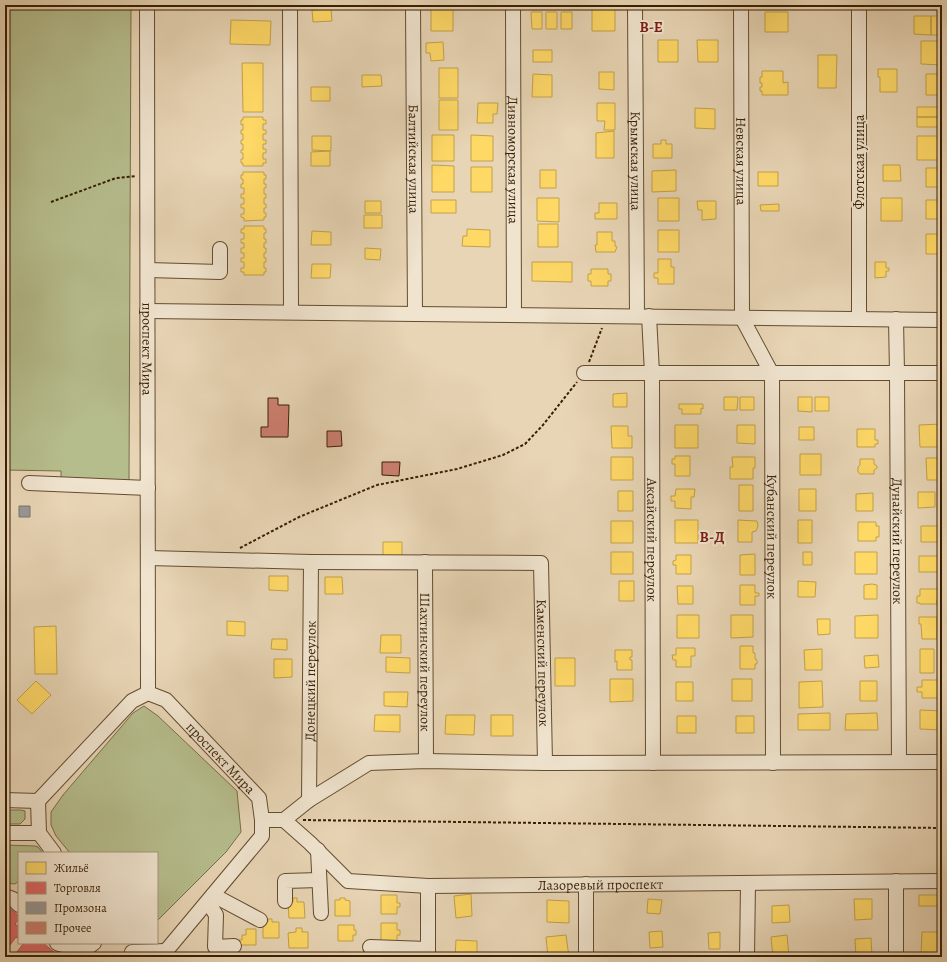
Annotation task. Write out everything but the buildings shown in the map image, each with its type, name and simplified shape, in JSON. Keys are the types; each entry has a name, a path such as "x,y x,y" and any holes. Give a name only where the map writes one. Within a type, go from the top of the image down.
{"street":[{"name":"проспект Мира","path":"130,951 166,954 210,898 262,836 262,820 259,798 166,700 148,693 147,5"},
{"path":"290,5 291,312"},
{"name":"Балтийская улица","path":"413,5 415,314"},
{"name":"Дивноморская улица","path":"513,5 514,315"},
{"name":"Крымская улица","path":"635,5 643,316"},
{"name":"Невская улица","path":"741,5 742,318"},
{"name":"Флотская улица","path":"859,5 859,319"},
{"path":"148,270 220,272 220,248"},
{"path":"148,311 942,320"},
{"name":"Аксайский переулок","path":"643,316 652,374 653,763"},
{"name":"Кубанский переулок","path":"742,318 772,374 773,763"},
{"name":"Дунайский переулок","path":"896,319 898,373 899,762"},
{"path":"584,373 942,373"},
{"path":"29,483 148,488"},
{"path":"148,558 311,562 425,562"},
{"name":"Донецкий переулок","path":"309,800 311,562"},
{"name":"Каменский переулок","path":"425,562 541,563 545,763"},
{"name":"Шахтинский переулок","path":"425,562 426,761"},
{"path":"53,852 39,833 38,801 132,701 148,693"},
{"path":"262,820 284,820 309,800 368,763 426,761 545,763 942,762"},
{"path":"5,800 38,801"},
{"name":"Лазоревый проспект","path":"284,820 318,850 348,881 428,886 942,881"},
{"path":"5,833 39,833"},
{"path":"318,850 321,913"},
{"path":"285,901 285,881 319,880"},
{"path":"896,881 896,957"},
{"path":"747,957 748,883"},
{"path":"586,884 586,957"},
{"path":"370,947 428,953 428,886"},
{"path":"5,896 13,899 18,904"},
{"path":"210,898 260,920"},
{"path":"210,898 216,915 215,947 234,946"},
{"path":"59,944 84,950 93,944"}],"path":[{"path":"51,202 116,178 147,175"},
{"path":"236,550 299,517 377,485 457,468 503,455 525,444 543,425 584,373 606,316"},
{"path":"284,820 942,828"}],"green space":[{"path":"5,5 131,5 129,483 61,481 61,471 5,470"},
{"path":"144,706 158,716 237,791 241,832 226,852 158,920 158,852 69,852 56,836 51,825 51,812 63,795 133,713"},
{"path":"5,810 25,811 25,819 20,824 5,824"},
{"path":"5,845 38,847 42,852 18,852 18,882 15,884 5,883"}],"district":[{"name":"В-Е","path":"651,27"},
{"name":"В-Д","path":"712,537"}]}
